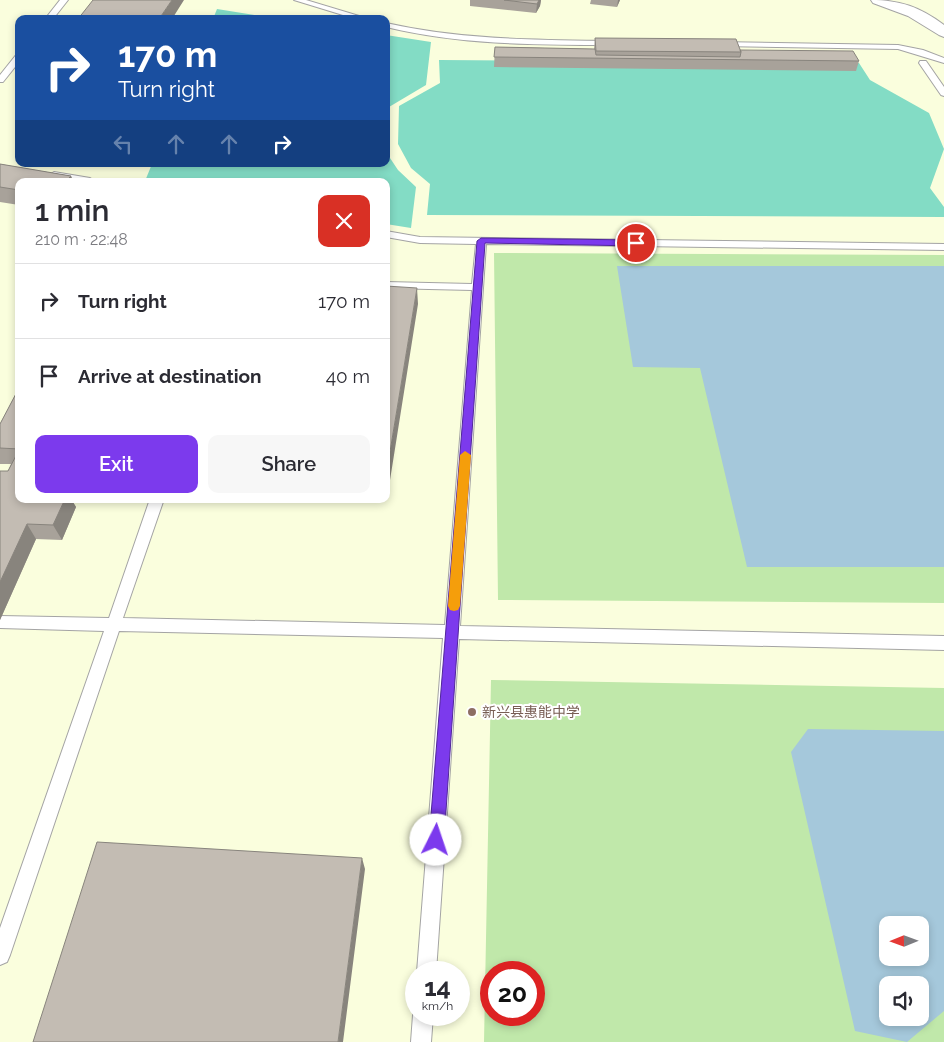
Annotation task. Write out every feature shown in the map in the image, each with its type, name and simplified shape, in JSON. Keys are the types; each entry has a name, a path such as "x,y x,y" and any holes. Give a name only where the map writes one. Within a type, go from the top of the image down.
{"street":[{"path":"878,0 915,13 934,23 944,32"},
{"path":"930,6 944,24"}],"lane":[{"path":"52,15 64,0"},
{"path":"298,0 351,15"},
{"path":"390,26 427,33 489,41 618,43"},
{"path":"708,44 898,47 920,52 944,61"},
{"path":"0,80 15,61"},
{"path":"923,63 944,93"},
{"path":"45,173 73,178"},
{"path":"390,235 420,240 944,248"},
{"path":"427,961 481,241"},
{"path":"390,285 478,287"},
{"path":"0,955 155,503"},
{"path":"0,622 944,643"},
{"path":"421,1042 422,1026"}],"shaded area":[{"name":"新兴县惠能中学","path":"0,0 944,0 944,1042 0,1042"}],"green space":[{"path":"217,9 254,15 215,15"},
{"path":"390,36 431,42 426,85 390,106"},
{"path":"439,60 859,63 870,80 929,113 944,149 930,188 944,207 944,217 427,215 430,184 411,168 398,144 399,106 440,83"},
{"path":"390,158 398,170 416,187 411,228 390,225 390,178 146,178 151,167 390,167"},
{"path":"494,253 944,255 944,603 498,600"},
{"path":"491,680 944,688 944,1042 484,1042 484,1026 545,1026 545,961 486,961"}],"water":[{"path":"617,266 944,266 944,567 747,567 700,368 633,367"},
{"path":"808,729 944,731 944,1011 929,1024 929,976 879,976 879,1026 926,1026 907,1042 855,1031 791,752"}],"building":[{"path":"93,0 172,0 162,15 81,15"},
{"path":"504,0 539,0 537,4"},
{"path":"595,38 736,39 741,52 596,51"},
{"path":"495,47 595,49 596,55 740,57 740,50 853,51 859,61 494,57"},
{"path":"0,164 71,176 69,178 15,178 15,189 0,187"},
{"path":"390,286 417,288 390,452"},
{"path":"15,396 15,449 0,448 0,424"},
{"path":"15,458 15,503 63,503 53,525 27,524 0,582 0,471 8,471"},
{"path":"97,842 362,858 338,1042 33,1042"}],"slow traffic":[{"path":"454,606 465,455"}],"place":[{"name":"新兴县惠能中学","path":"472,712"}],"route":[{"path":"436,840 481,241 636,243"}]}
